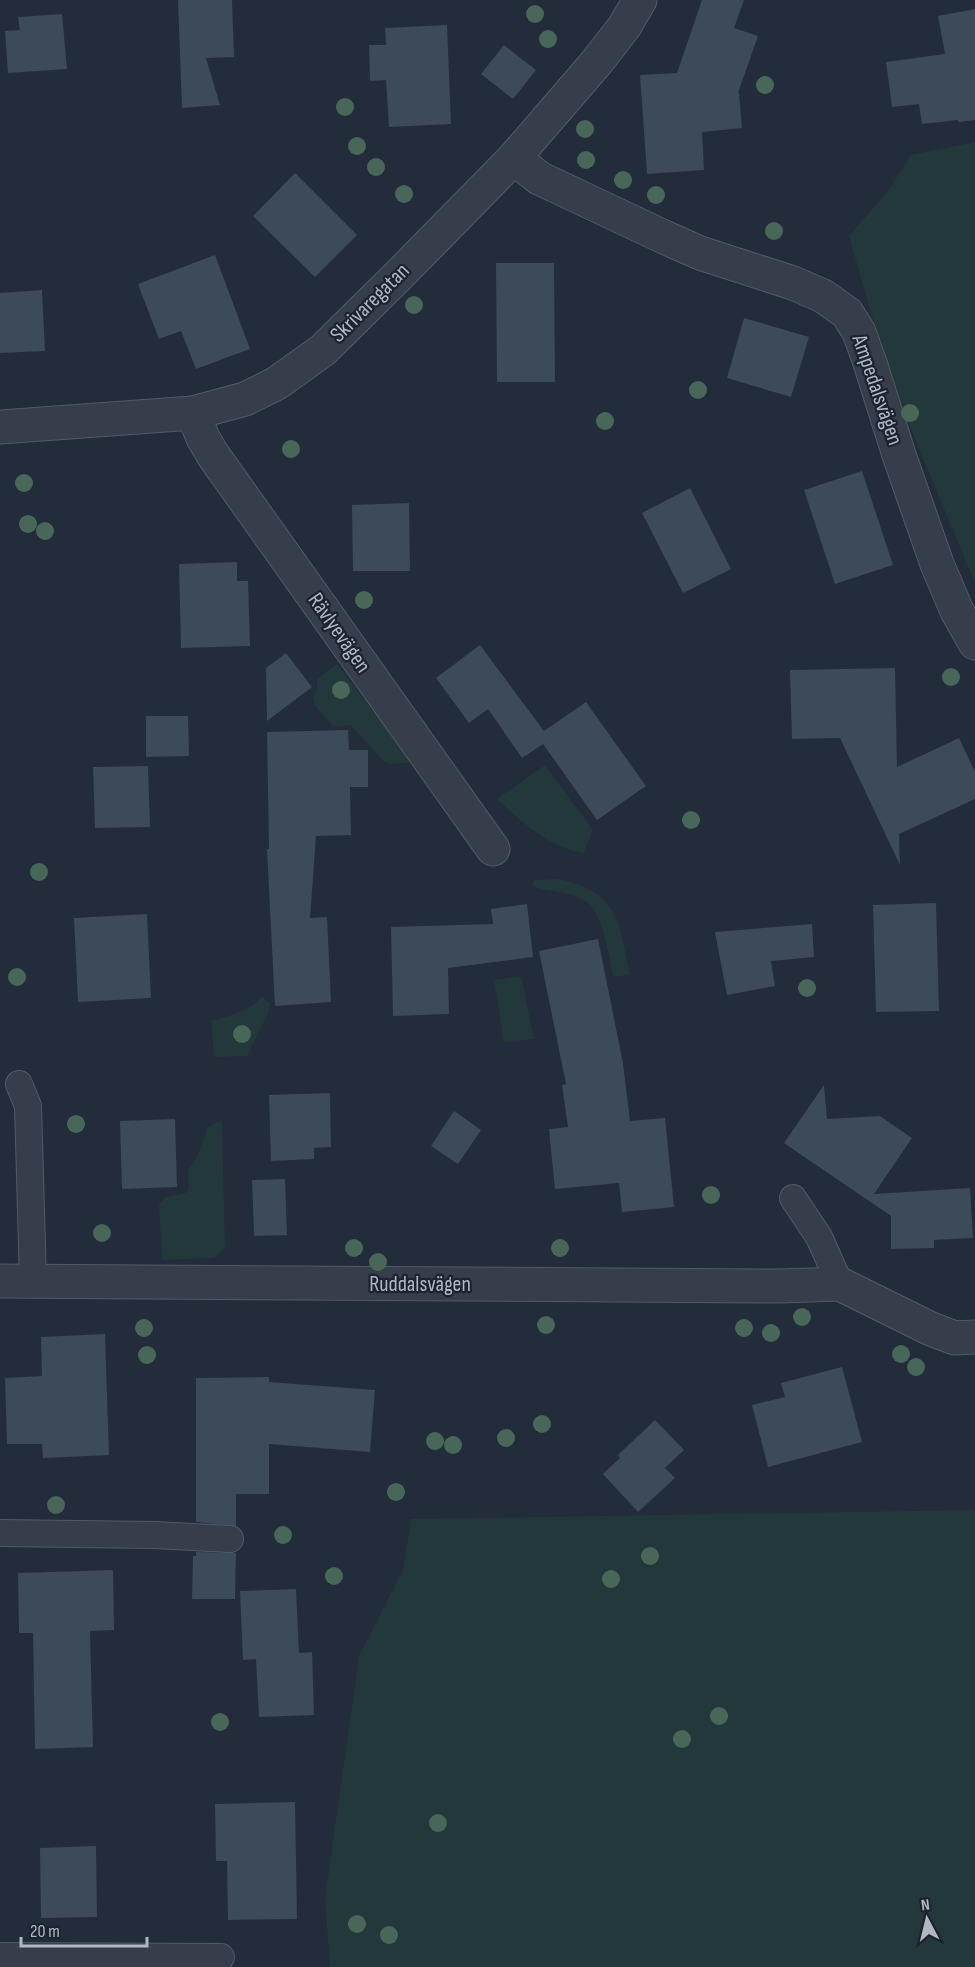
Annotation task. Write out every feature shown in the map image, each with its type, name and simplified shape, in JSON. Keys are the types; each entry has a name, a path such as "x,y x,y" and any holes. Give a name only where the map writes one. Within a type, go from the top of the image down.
{"street":[{"name":"Skrivaregatan","path":"0,427 193,413 245,399 277,383 323,350 514,158 596,63 624,27 640,0"},
{"name":"Ampedalsvägen","path":"514,158 539,178 664,237 700,253 794,283 823,296 847,313 859,332 937,564 957,611 975,643"},
{"name":"Rävlyevägen","path":"193,413 213,455 493,849"},
{"name":"Ruddalsvägen","path":"0,1281 769,1286 840,1284"},
{"path":"840,1284 931,1329 956,1338 975,1337"}],"lane":[{"path":"19,1084 28,1107 33,1281"},
{"path":"793,1198 819,1237 840,1284"},
{"path":"0,1533 155,1535 230,1539"},
{"path":"0,1956 220,1956"}],"green space":[{"path":"975,142 975,583 890,379 849,236 888,191 911,155"},
{"path":"337,664 410,759 407,763 384,762 351,725 333,727 315,705 313,696 317,690 317,679"},
{"path":"545,765 593,830 584,853 548,840 526,825 497,799"},
{"path":"557,879 593,891 604,900 618,924 630,974 615,977 613,975 600,923 596,913 584,900 533,885 534,880"},
{"path":"519,976 522,980 534,1039 504,1042 494,980"},
{"path":"263,997 270,1004 269,1011 247,1056 214,1057 211,1021 252,1006"},
{"path":"222,1120 225,1248 214,1258 162,1260 159,1205 166,1197 186,1193 189,1187 188,1170 197,1157 208,1127"},
{"path":"975,1510 975,1967 330,1967 325,1899 359,1656 403,1570 411,1519"}],"building":[{"path":"178,0 232,0 234,57 206,58 220,105 182,108"},
{"path":"702,0 744,0 734,28 758,36 738,93 742,128 702,132 704,170 647,174 640,75 677,73"},
{"path":"975,9 975,120 922,124 919,104 892,107 886,62 945,54 938,16"},
{"path":"62,14 67,69 8,73 5,31 20,30 18,17"},
{"path":"447,25 451,124 389,127 386,80 370,81 369,45 386,45 385,28"},
{"path":"504,45 536,70 513,99 481,74"},
{"path":"295,173 357,235 315,277 253,216"},
{"path":"215,255 250,349 196,369 181,331 159,339 138,284"},
{"path":"496,263 554,263 555,382 497,382"},
{"path":"42,290 45,351 0,353 0,293"},
{"path":"744,318 809,337 791,397 727,378"},
{"path":"862,471 893,565 835,584 804,490"},
{"path":"690,488 731,569 683,593 642,513"},
{"path":"409,503 410,571 353,571 352,505"},
{"path":"237,562 237,581 248,581 250,646 181,648 179,564"},
{"path":"480,645 544,731 586,702 646,786 597,820 543,744 522,758 488,709 469,723 436,678"},
{"path":"286,653 312,687 267,721 266,668"},
{"path":"895,668 897,767 959,738 975,772 975,799 899,834 900,865 840,738 792,739 790,670"},
{"path":"146,716 188,716 189,756 146,757"},
{"path":"348,730 349,750 368,750 368,787 350,787 351,835 316,836 310,918 327,917 331,1002 275,1006 267,849 269,849 267,732"},
{"path":"148,766 150,827 95,828 93,767"},
{"path":"936,903 939,1011 876,1012 873,905"},
{"path":"527,904 533,957 448,968 449,1014 393,1016 391,927 493,924 491,909"},
{"path":"147,914 151,998 78,1002 74,918"},
{"path":"812,924 814,957 771,961 775,986 727,995 715,932"},
{"path":"598,939 623,1063 630,1121 665,1118 674,1207 622,1212 619,1183 555,1189 549,1129 568,1127 562,1085 566,1084 539,951"},
{"path":"824,1085 827,1119 880,1116 912,1138 874,1194 970,1188 973,1238 934,1240 934,1248 891,1249 891,1216 784,1143"},
{"path":"330,1093 331,1147 314,1148 314,1159 271,1161 269,1095"},
{"path":"454,1111 481,1130 458,1164 431,1146"},
{"path":"175,1119 177,1187 122,1189 120,1121"},
{"path":"285,1179 287,1235 254,1236 252,1180"},
{"path":"105,1334 109,1455 43,1458 42,1444 7,1444 5,1378 42,1376 41,1337"},
{"path":"842,1367 862,1442 768,1467 752,1405 785,1397 781,1383"},
{"path":"269,1377 269,1382 375,1390 370,1452 269,1444 269,1494 236,1494 236,1526 196,1522 196,1378"},
{"path":"655,1420 684,1450 665,1468 675,1478 638,1512 603,1474 620,1458 618,1455"},
{"path":"196,1552 236,1553 235,1599 192,1599 193,1556 196,1556"},
{"path":"113,1570 114,1630 90,1631 93,1747 35,1749 33,1633 19,1633 18,1573"},
{"path":"296,1589 299,1653 312,1652 314,1715 259,1717 256,1659 243,1660 240,1591"},
{"path":"295,1802 297,1919 228,1920 227,1861 216,1861 215,1804"},
{"path":"96,1846 97,1917 41,1918 40,1848"}]}
